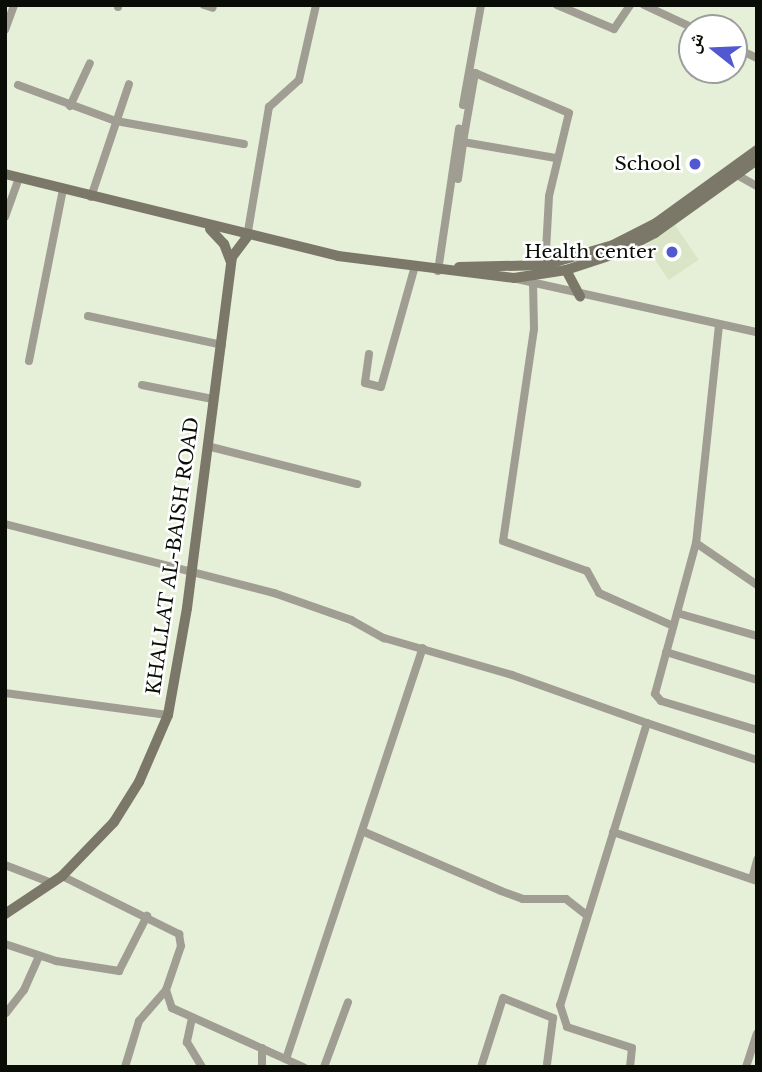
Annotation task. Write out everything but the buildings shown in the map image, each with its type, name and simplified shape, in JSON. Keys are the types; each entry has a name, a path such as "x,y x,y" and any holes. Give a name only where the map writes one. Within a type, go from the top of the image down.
{"street":[{"path":"5,30 14,5"},
{"path":"231,265 236,249 247,237 269,107 299,80 316,5"},
{"path":"439,268 481,5"},
{"path":"556,5 614,29 630,5"},
{"path":"645,5 678,21"},
{"path":"70,106 90,63"},
{"path":"458,179 478,73 569,113 556,158 545,228 546,270"},
{"path":"91,197 129,84"},
{"path":"18,85 116,121 244,144"},
{"path":"463,142 556,158"},
{"path":"5,174 247,237 420,267 566,270 630,242 697,200 757,150"},
{"path":"716,186 757,160"},
{"path":"737,175 757,186"},
{"path":"5,217 19,178"},
{"path":"29,361 63,189"},
{"path":"208,227 224,244 231,265"},
{"path":"514,278 630,242"},
{"name":"KHALLAT AL-BAISH ROAD","path":"5,914 62,876 126,804 168,715 193,569 231,265"},
{"path":"369,354 365,383 381,387 420,267"},
{"path":"439,268 514,278 580,296 757,332"},
{"path":"566,270 580,296"},
{"path":"533,284 534,329 503,541 587,571 599,593 673,626"},
{"path":"88,316 222,345"},
{"path":"719,325 696,543 666,652 657,698 757,730"},
{"path":"142,385 214,399"},
{"path":"207,446 357,484"},
{"path":"5,524 193,569 274,593 351,620 384,638 423,648 757,760"},
{"path":"696,543 757,585"},
{"path":"677,613 757,636"},
{"path":"286,1059 423,648"},
{"path":"666,652 757,680"},
{"path":"5,693 168,715"},
{"path":"630,1067 633,1055 628,1045 574,1030 562,1017 560,1005 585,914 647,723"},
{"path":"362,831 501,891 523,899 566,899 585,914"},
{"path":"613,832 754,880 757,860"},
{"path":"5,865 52,883"},
{"path":"62,876 170,927 182,940 166,990 139,1021 125,1067"},
{"path":"5,944 39,956 122,970 147,916"},
{"path":"6,1013 24,990 39,956"},
{"path":"166,990 172,1008 303,1067"},
{"path":"481,1067 505,998 553,1018 547,1064"},
{"path":"324,1067 348,1002"},
{"path":"192,1018 187,1042 202,1067"},
{"path":"746,1067 757,1034"},
{"path":"262,1048 262,1067"}],"shaded area":[{"name":"Health center","path":"675,225 698,260 669,280 645,245"}],"place":[{"name":"School","path":"695,164"},
{"name":"Health center","path":"672,252"}]}
